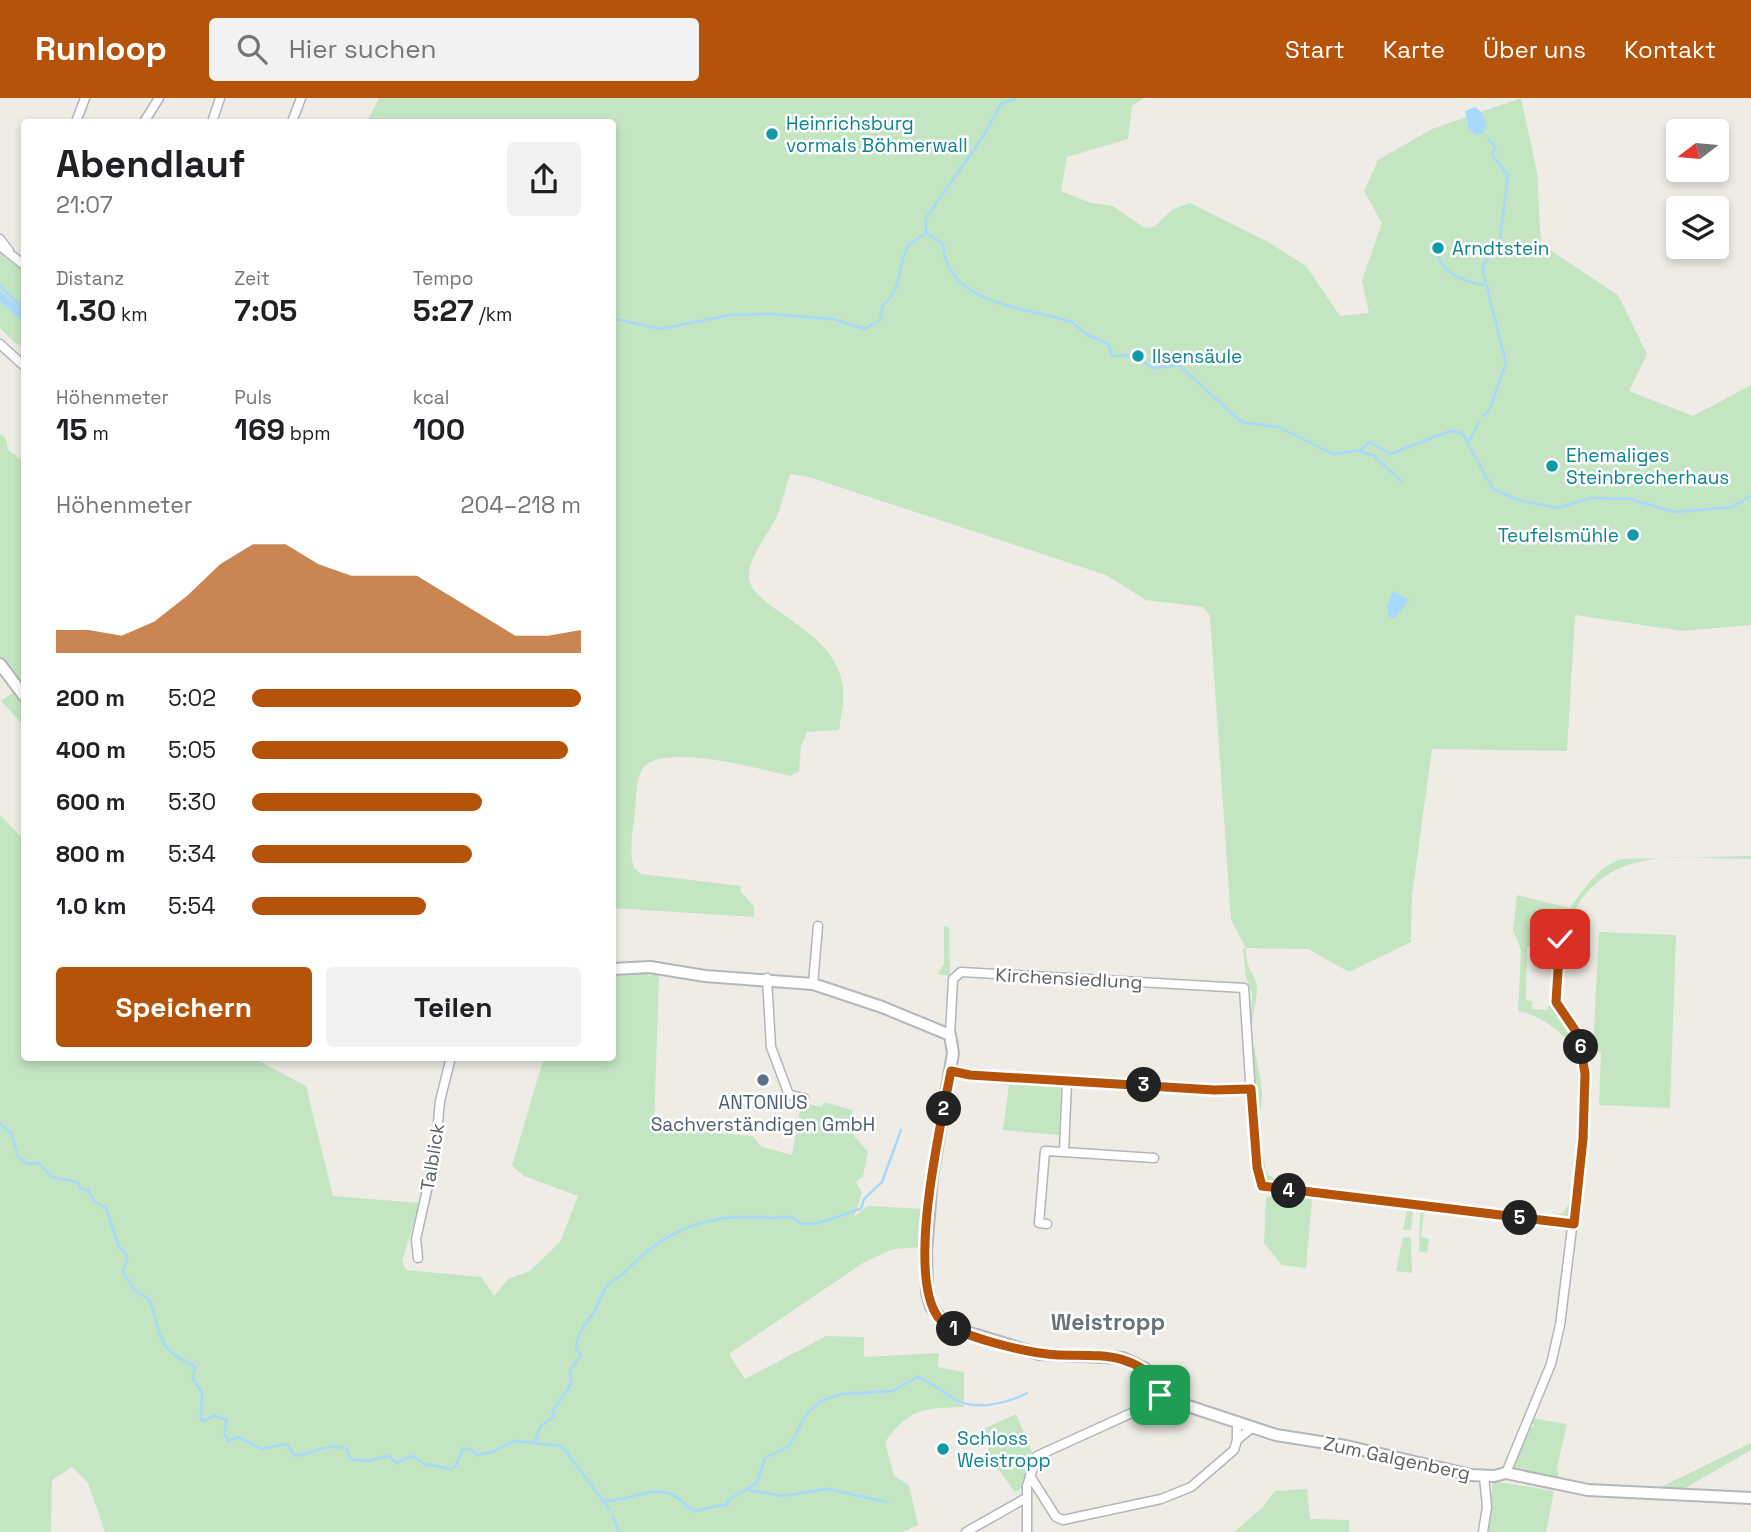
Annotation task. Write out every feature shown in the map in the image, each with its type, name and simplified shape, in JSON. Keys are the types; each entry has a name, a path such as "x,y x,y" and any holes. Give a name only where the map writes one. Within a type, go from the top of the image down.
{"street":[{"path":"77,119 85,98"},
{"path":"146,119 159,98"},
{"path":"213,119 220,98"},
{"path":"293,119 301,98"},
{"path":"0,239 12,257"},
{"path":"0,246 21,263"},
{"path":"0,344 21,363"},
{"path":"0,664 21,692"},
{"path":"813,984 818,926"},
{"path":"1506,1473 1551,1364 1566,1293 1583,1139 1585,1074 1579,1036 1556,1002 1560,939"},
{"path":"616,969 650,967 705,976 767,978 813,984 882,1007 950,1035 953,1053 951,1071 928,1210 926,1280 931,1307 939,1320 953,1329 1039,1354 1124,1358 1144,1368 1164,1387 1155,1401 1147,1406 1037,1456 1026,1498 1027,1532"},
{"name":"Kirchensiedlung","path":"950,1035 953,979 961,972 1244,988 1251,1089"},
{"path":"767,978 772,1052 789,1095 804,1098"},
{"name":"Talblick","path":"418,1258 416,1239 435,1154 440,1101 451,1061"},
{"path":"951,1071 1067,1081 1251,1089 1257,1167 1262,1186 1574,1224"},
{"path":"1063,1152 1067,1081"},
{"path":"1047,1224 1039,1223 1045,1151 1154,1158"},
{"name":"Zum Galgenberg","path":"1164,1387 1176,1400 1193,1409 1283,1437 1346,1446 1485,1477 1506,1473 1604,1492 1751,1498"},
{"path":"1237,1421 1237,1440"},
{"path":"1030,1476 1056,1517 1075,1520 1185,1490 1225,1460 1237,1440 1253,1427"},
{"path":"1483,1532 1487,1507 1485,1477"},
{"path":"966,1532 1026,1498"}],"green space":[{"path":"379,98 1144,98 1132,106 1128,139 1067,157 1061,191 1091,203 1113,206 1145,228 1154,227 1172,210 1190,203 1268,242 1306,266 1340,316 1369,313 1362,280 1382,223 1364,191 1378,160 1432,129 1521,98 1537,172 1541,244 1618,295 1647,354 1629,391 1693,416 1751,385 1751,625 1683,631 1575,615 1567,751 1432,749 1412,895 1411,942 1349,972 1308,949 1246,948 1231,920 1210,616 1203,607 1146,600 1106,575 809,477 790,474 777,515 751,563 749,578 764,600 811,635 826,650 837,667 843,687 839,730 807,732 801,746 799,771 790,776 692,757 655,760 641,771 632,838 634,868 641,874 741,886 740,891 754,906 754,917 616,908 616,119 368,119"},
{"path":"0,253 21,270 21,346 0,328"},
{"path":"0,434 6,438 8,450 21,460 21,683 0,657"},
{"path":"14,692 21,702 21,723 1,701"},
{"path":"0,815 21,837 21,1061 259,1061 306,1086 333,1196 420,1203 402,1261 406,1270 481,1277 494,1296 508,1279 530,1271 560,1242 578,1196 524,1176 512,1166 543,1061 616,1061 616,974 643,971 651,977 652,972 659,973 654,1128 752,1136 762,1147 792,1155 801,1103 822,1107 824,1102 852,1110 850,1131 868,1152 863,1176 856,1182 862,1193 854,1217 868,1206 924,1209 922,1247 893,1249 863,1263 729,1354 745,1379 826,1336 864,1337 864,1357 939,1353 938,1367 964,1372 964,1407 919,1412 902,1422 885,1442 894,1476 909,1485 918,1525 903,1532 105,1532 88,1483 72,1467 52,1480 51,1532 0,1532"},
{"path":"1751,856 1751,859 1730,859 1691,857"},
{"path":"1665,858 1627,865 1608,874 1580,901 1573,926 1567,926 1555,939 1537,938 1536,947 1527,947 1526,1000 1532,1001 1532,1009 1547,1010 1548,1006 1555,1006 1575,1033 1582,1054 1584,1099 1581,1136 1582,1088 1580,1068 1573,1047 1552,1027 1535,1016 1518,1011 1521,950 1513,930 1517,895 1570,908 1592,879 1613,862 1621,859"},
{"path":"944,926 949,927 950,976 938,974 944,964"},
{"path":"1599,932 1676,935 1670,1108 1599,1105 1601,1052 1593,1051"},
{"path":"1246,948 1247,962 1257,984 1252,1026 1262,1090 1258,1132 1250,1028 1252,993 1246,978 1243,949"},
{"path":"988,1079 1014,1080 1015,1084 1024,1084 1024,1081 1061,1083 1059,1135 1003,1130 1009,1085 988,1083"},
{"path":"1261,1159 1271,1177 1281,1182 1553,1215 1563,1213 1576,1176 1570,1217 1552,1219 1270,1184 1262,1176"},
{"path":"1274,1194 1405,1207 1413,1212 1411,1230 1403,1230 1407,1210 1312,1199 1306,1268 1282,1265 1264,1243 1266,1198"},
{"path":"1425,1209 1563,1225 1570,1234 1560,1228 1424,1212 1421,1237 1429,1239 1427,1253 1419,1251 1420,1213"},
{"path":"1403,1237 1411,1238 1412,1273 1396,1271"},
{"path":"1016,1414 1032,1452 1024,1487 1015,1492 992,1461 984,1429"},
{"path":"1531,1418 1567,1424 1557,1467 1559,1477 1602,1487 1659,1488 1751,1443 1751,1450 1682,1490 1602,1489 1513,1470 1527,1426 1532,1428 1534,1425 1530,1422"},
{"path":"1493,1481 1554,1491 1546,1532 1486,1532"},
{"path":"1307,1489 1310,1519 1349,1520 1349,1532 1234,1532 1263,1507 1275,1491"}],"water":[{"path":"1475,107 1483,115 1486,125 1484,133 1476,135 1469,129 1465,111"},
{"path":"1393,591 1409,600 1395,618 1389,617 1387,607"}],"waterway":[{"path":"926,233 926,218 984,135 1001,104 1016,98"},
{"path":"1483,416 1489,411 1506,363 1483,271 1484,263 1499,246 1508,175 1492,155 1495,147 1488,138"},
{"path":"616,319 660,329 730,315 771,314 833,319 865,329 880,320 883,305 896,286 908,247 926,233 943,244 948,264 958,280 973,292 1012,307 1072,322 1086,334 1108,344 1113,356 1132,355 1153,368 1179,365 1241,422 1278,427 1333,454 1360,450 1370,442 1390,454 1450,431 1462,433 1493,489 1518,500 1558,508 1590,498 1630,499 1675,512 1732,507 1751,496"},
{"path":"1435,248 1442,264 1452,274 1483,285"},
{"path":"0,286 21,306"},
{"path":"0,296 21,314"},
{"path":"1469,441 1479,423"},
{"path":"1359,451 1373,455 1401,481"},
{"path":"0,1124 11,1133 18,1156 27,1164 39,1163 52,1177 77,1182 81,1189 88,1190 95,1202 106,1208 119,1247 126,1253 123,1272 135,1291 149,1299 166,1347 196,1367 192,1377 202,1393 201,1420 205,1421 214,1415 227,1421 224,1433 228,1441 238,1437 261,1449 286,1444 296,1456 334,1447 347,1449 350,1459 367,1461 389,1456 396,1463 412,1456 425,1464 451,1469 455,1467 463,1449 470,1449 477,1455 492,1452 515,1441 562,1446 610,1510"},
{"path":"535,1442 540,1427 554,1416 553,1411 571,1384 570,1371 581,1354 576,1350 578,1336 608,1284 660,1242 694,1225 732,1217 788,1217 802,1224 811,1224 861,1209 864,1199 882,1182 901,1130"},
{"path":"604,1501 663,1492 674,1495 694,1511 727,1504 728,1500 757,1483 765,1458 789,1446 807,1413 822,1401 840,1394 893,1391 917,1377 956,1400 973,1405 1002,1403 1027,1393"},
{"path":"749,1490 783,1496 827,1489 887,1502"},
{"path":"613,1516 619,1532"}],"place":[{"name":"Heinrichsburg vormals Böhmerwall","path":"772,134"},
{"name":"Arndtstein","path":"1438,248"},
{"name":"Ilsensäule","path":"1138,356"},
{"name":"Ehemaliges Steinbrecherhaus","path":"1552,466"},
{"name":"Teufelsmühle","path":"1633,535"},
{"name":"ANTONIUS Sachverständigen GmbH","path":"763,1080"},
{"name":"Schloss Weistropp","path":"943,1449"}],"district":[{"name":"Weistropp","path":"1108,1322"}],"route":[{"path":"1160,1395 1164,1387 1133,1361 1113,1356 1039,1354 953,1329 939,1320 927,1293 928,1210 951,1071 970,1075 1214,1090 1251,1089 1259,1179 1262,1186 1269,1189 1574,1224 1586,1093 1579,1036 1556,1002 1560,939"}]}
